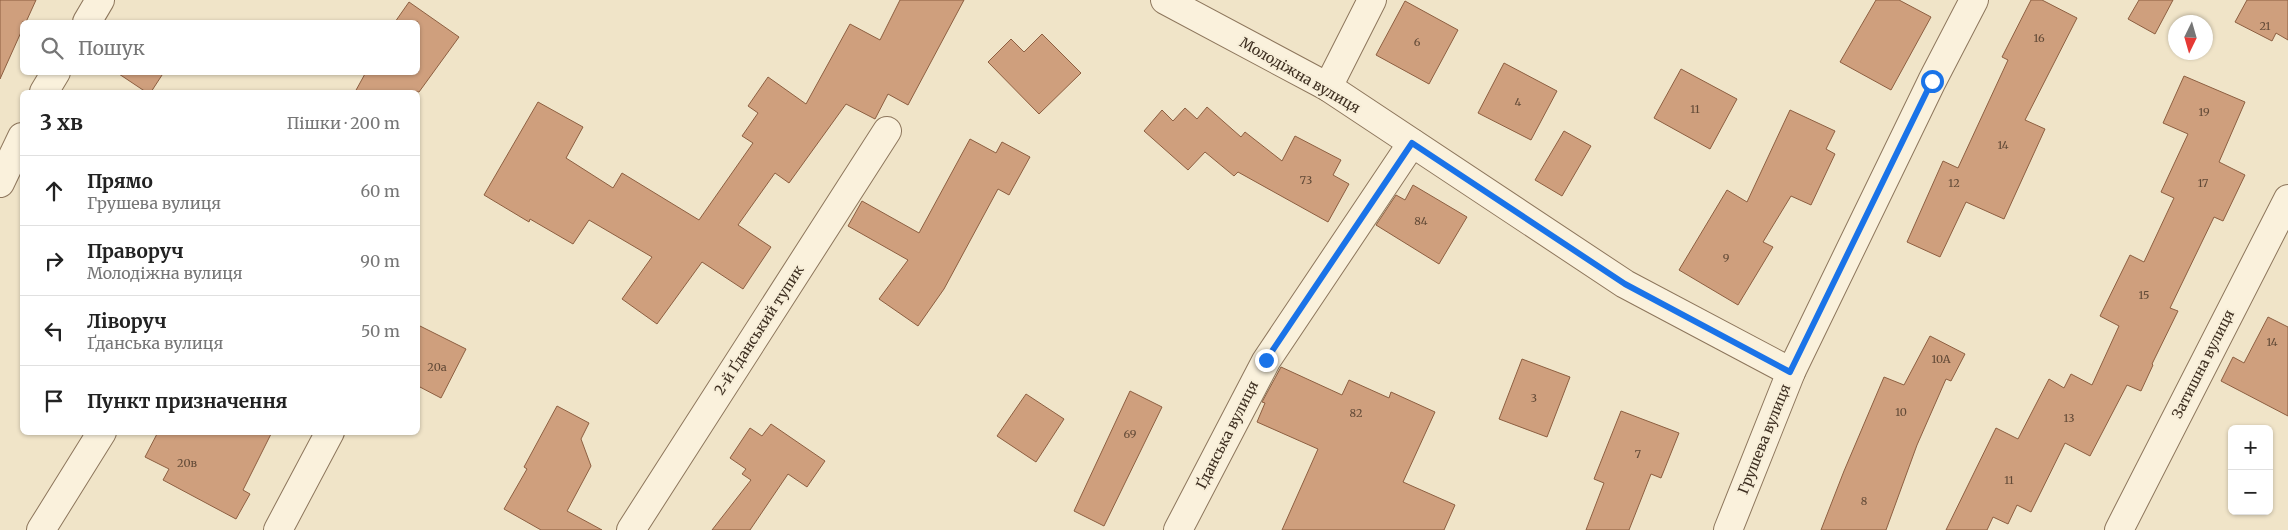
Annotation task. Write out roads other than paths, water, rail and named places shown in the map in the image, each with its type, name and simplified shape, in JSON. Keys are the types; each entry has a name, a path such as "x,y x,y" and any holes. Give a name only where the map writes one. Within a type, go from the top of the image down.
{"street":[{"path":"87,20 100,0"},
{"name":"Молодіжна вулиця","path":"1165,0 1328,87 1625,284 1790,372"},
{"path":"1328,87 1372,0"},
{"name":"Грушева вулиця","path":"1728,530 1790,372 1932,81 1974,0"},
{"path":"45,90 54,75"},
{"name":"2-й Ґданський тупик","path":"631,530 887,131"},
{"path":"0,183 20,141"},
{"name":"Ґданська вулиця","path":"1178,530 1266,360 1412,143"},
{"name":"Затишна вулиця","path":"2119,530 2288,199"},
{"path":"41,530 100,435"},
{"path":"278,530 328,435"}]}
